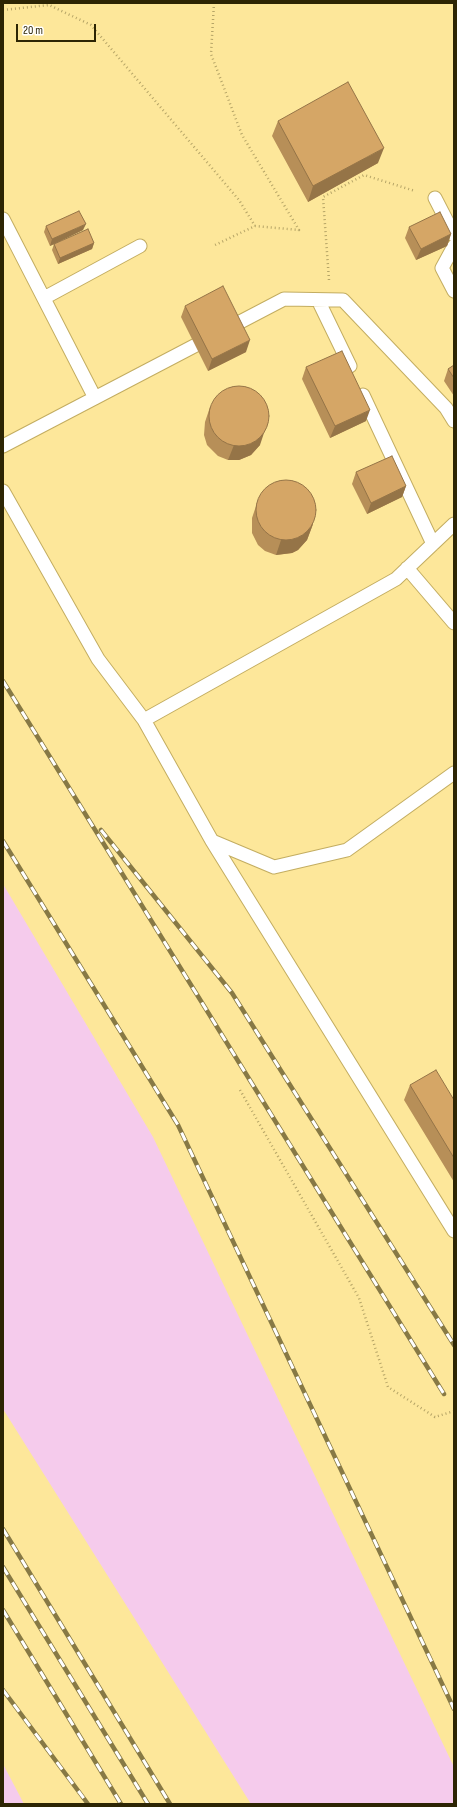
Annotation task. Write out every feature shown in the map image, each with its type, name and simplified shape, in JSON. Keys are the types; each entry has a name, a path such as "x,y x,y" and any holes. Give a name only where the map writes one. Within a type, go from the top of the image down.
{"lane":[{"path":"435,198 454,235"},
{"path":"3,219 95,398"},
{"path":"44,298 140,246"},
{"path":"454,246 442,268 454,291"},
{"path":"3,446 284,299 343,300 446,408 454,421"},
{"path":"324,300 357,382 433,544"},
{"path":"3,491 98,658 144,720 212,841 454,1231"},
{"path":"144,720 396,579 454,524"},
{"path":"407,568 454,623"},
{"path":"212,841 274,867 347,850 454,773"}],"path":[{"path":"214,3 211,54 242,135 299,230 255,226 215,245"},
{"path":"3,10 49,5 91,25 239,200 255,226"},
{"path":"324,300 323,197 364,175 435,198"},
{"path":"240,1090 359,1298 388,1387 435,1417 454,1411"}],"shaded area":[{"path":"3,884 153,1137 454,1767 454,1804 251,1804 3,1409"},
{"path":"3,1764 24,1804 3,1804"}],"building":[{"path":"348,82 384,148 313,186 278,121"},
{"path":"79,211 86,224 52,239 46,226"},
{"path":"440,212 451,234 421,249 409,227"},
{"path":"88,229 94,243 60,258 54,244"},
{"path":"223,286 250,340 212,359 185,306"},
{"path":"342,351 370,410 335,426 306,367"},
{"path":"454,365 454,378 448,369"},
{"path":"239,386 255,391 260,395 264,400 269,416 264,432 260,437 255,441 239,446 223,441 218,437 214,432 209,416 214,400 218,395 223,391"},
{"path":"392,456 406,486 371,503 356,472"},
{"path":"286,480 302,485 307,489 311,494 316,510 311,526 307,531 302,535 286,540 270,535 265,531 261,526 256,510 261,494 265,489 270,485"},
{"path":"436,1070 454,1100 454,1158 410,1085"}],"railway":[{"path":"3,681 444,1394"},
{"path":"101,830 232,993 454,1345"},
{"path":"3,841 178,1125 454,1709"},
{"path":"3,1529 170,1804"},
{"path":"3,1567 148,1804"},
{"path":"3,1610 121,1804"},
{"path":"3,1690 88,1804"}]}
